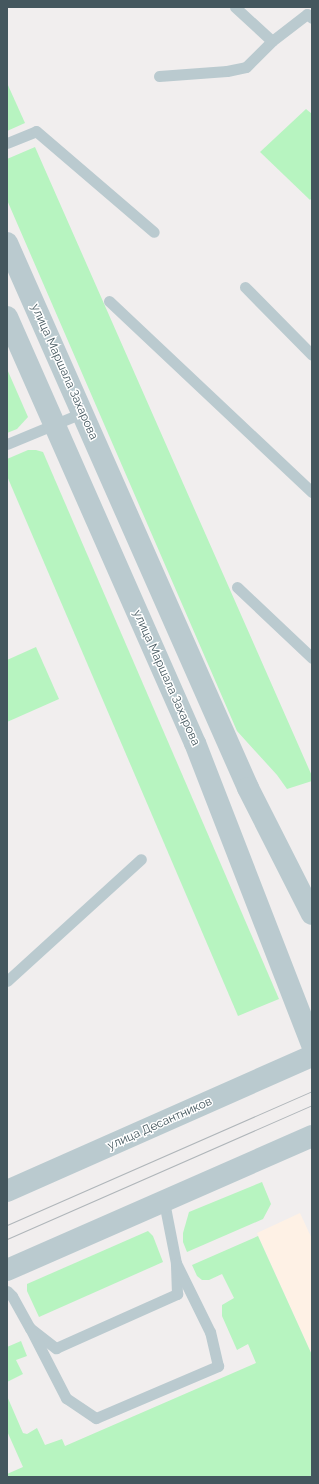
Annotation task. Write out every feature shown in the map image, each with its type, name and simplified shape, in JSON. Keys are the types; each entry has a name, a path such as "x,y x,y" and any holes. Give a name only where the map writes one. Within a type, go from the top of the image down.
{"street":[{"name":"улица Маршала Захарова","path":"7,243 248,788 312,914"},
{"name":"улица Маршала Захарова","path":"7,317 195,743 312,1045"},
{"name":"улица Десантников","path":"7,1191 312,1056"},
{"path":"7,1270 312,1136"}],"lane":[{"path":"235,7 272,41"},
{"path":"159,76 227,71 246,67 272,41 310,14"},
{"path":"7,143 36,131 154,232"},
{"path":"245,287 312,354"},
{"path":"109,301 312,492"},
{"path":"7,444 82,413"},
{"path":"237,587 312,658"},
{"path":"7,981 140,859"},
{"path":"30,1328 56,1348 177,1294 176,1263 164,1202"},
{"path":"7,1291 12,1296 30,1328 66,1398 96,1418 218,1366 210,1332 176,1263"}],"shaded area":[{"path":"300,1213 312,1239 312,1355 257,1233"}],"green space":[{"path":"7,83 25,123 7,131"},
{"path":"306,109 312,114 312,198 310,200 260,152"},
{"path":"35,147 312,776 312,781 287,789 277,775 237,731 7,200 7,159"},
{"path":"7,369 28,417 17,429 7,433"},
{"path":"28,450 43,452 279,999 238,1016 7,476 7,459"},
{"path":"36,647 59,699 7,722 7,660"},
{"path":"262,1182 271,1204 263,1219 187,1252 183,1242 183,1233 189,1212"},
{"path":"148,1231 153,1236 163,1262 39,1317 27,1291 27,1284"},
{"path":"258,1236 312,1355 312,1477 7,1477 7,1474 23,1467 7,1431 7,1396 23,1433 27,1434 37,1428 45,1445 62,1439 65,1446 256,1363 248,1344 237,1350 222,1316 222,1305 234,1298 222,1274 209,1280 202,1280 197,1276 192,1265"},
{"path":"21,1341 27,1356 16,1360 23,1374 7,1382 7,1347"}],"tram line":[{"path":"7,1225 312,1091"},
{"path":"7,1239 312,1105"}]}
